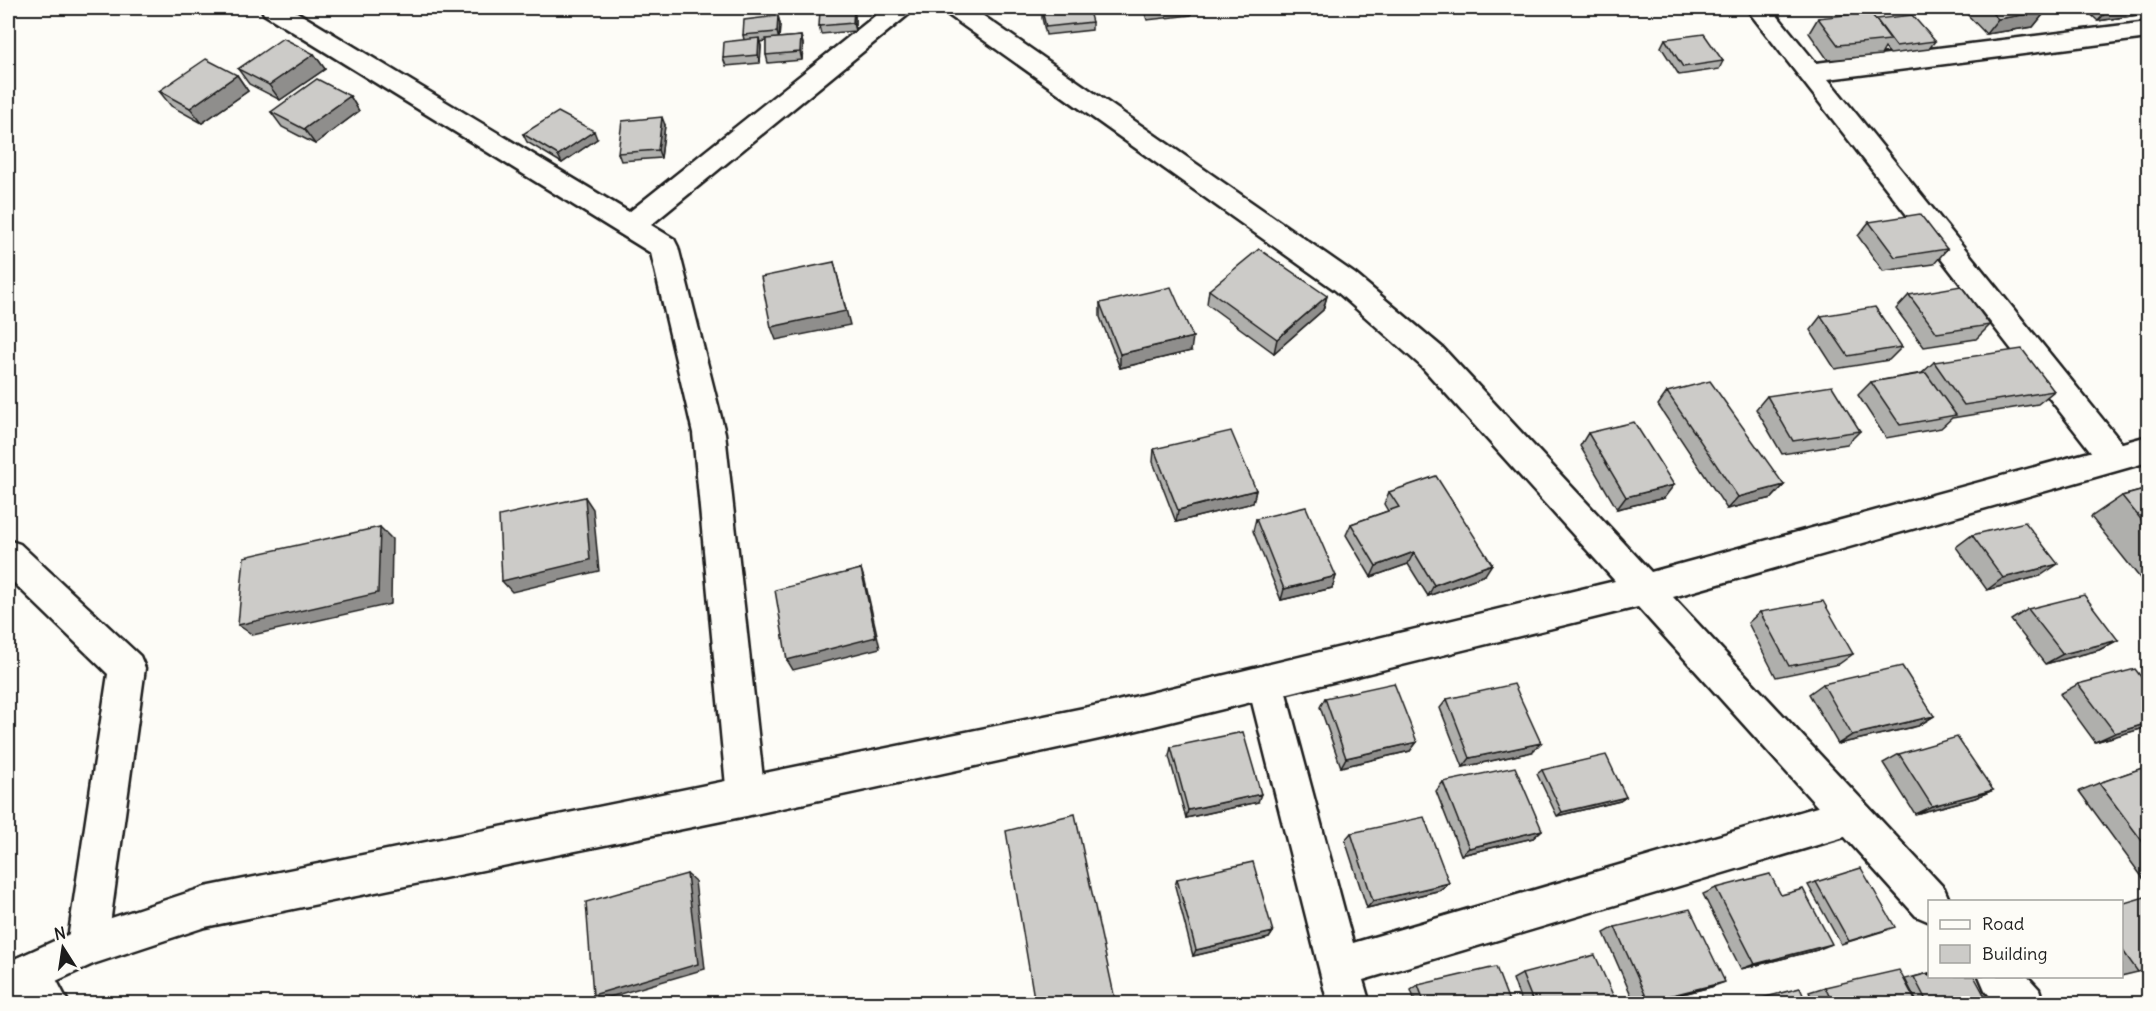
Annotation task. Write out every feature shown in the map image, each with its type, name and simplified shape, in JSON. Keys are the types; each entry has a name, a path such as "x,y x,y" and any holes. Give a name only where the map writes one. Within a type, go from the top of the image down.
{"street":[{"path":"273,8 664,247 709,433 746,797"},
{"path":"630,226 900,8"},
{"path":"956,8 1345,282 1432,357 1928,900"},
{"path":"1758,8 1812,72 2114,457"},
{"path":"1812,72 2148,30"},
{"path":"29,986 87,946 206,907 746,797 1113,719 1643,590 2148,449"},
{"path":"8,555 127,668 87,946"},
{"path":"1265,682 1344,985 1851,816"},
{"path":"2002,978 2024,1004"}],"building":[{"path":"854,8 853,23 819,26 820,11"},
{"path":"1088,8 1092,22 1046,27 1042,10"},
{"path":"1146,8 1191,8 1147,12"},
{"path":"1987,8 2042,8 2046,11 1998,19"},
{"path":"1870,12 1891,40 1838,45 1818,18"},
{"path":"1912,15 1935,41 1896,46 1876,19"},
{"path":"778,16 777,32 743,35 744,20"},
{"path":"1704,34 1723,61 1683,67 1665,39"},
{"path":"801,36 800,52 766,55 766,39"},
{"path":"283,38 314,54 269,85 238,69"},
{"path":"759,38 758,55 723,58 724,42"},
{"path":"206,59 237,75 190,108 159,91"},
{"path":"317,79 350,96 304,129 271,112"},
{"path":"558,112 594,131 558,155 523,134"},
{"path":"662,117 658,150 618,153 622,121"},
{"path":"1920,214 1947,249 1895,257 1869,222"},
{"path":"1259,249 1327,296 1277,339 1209,290"},
{"path":"834,262 846,311 771,327 761,277"},
{"path":"1961,286 1990,325 1937,333 1909,295"},
{"path":"1171,287 1193,337 1120,354 1100,303"},
{"path":"1875,307 1902,347 1848,356 1821,316"},
{"path":"2022,349 2054,391 1964,405 1934,362"},
{"path":"1926,373 1956,415 1900,425 1871,382"},
{"path":"1710,381 1784,485 1738,497 1667,392"},
{"path":"1832,386 1860,431 1793,441 1767,396"},
{"path":"1634,422 1674,485 1626,497 1588,433"},
{"path":"1231,431 1256,490 1178,510 1154,449"},
{"path":"1436,476 1492,564 1434,585 1414,552 1376,566 1351,524 1399,507 1389,492"},
{"path":"2148,489 2148,528 2122,496"},
{"path":"585,497 590,560 502,581 499,516"},
{"path":"1306,507 1336,576 1284,589 1256,519"},
{"path":"2025,522 2058,564 2003,578 1972,535"},
{"path":"380,527 378,593 238,625 244,557"},
{"path":"861,569 876,637 787,660 775,590"},
{"path":"2084,595 2118,640 2063,654 2028,609"},
{"path":"1823,601 1853,654 1789,666 1760,612"},
{"path":"1902,666 1934,716 1852,735 1823,684"},
{"path":"2135,669 2148,686 2148,723 2115,733 2078,684"},
{"path":"1394,683 1417,742 1346,758 1325,698"},
{"path":"1514,684 1541,743 1470,758 1447,699"},
{"path":"1243,732 1261,794 1188,810 1171,747"},
{"path":"1957,737 1993,790 1932,806 1899,754"},
{"path":"1606,755 1626,797 1562,812 1542,770"},
{"path":"2148,766 2148,849 2099,783"},
{"path":"1515,767 1542,830 1469,848 1443,782"},
{"path":"1075,814 1116,1004 1035,1004 1006,831"},
{"path":"1424,817 1449,883 1373,901 1351,833"},
{"path":"1253,862 1273,932 1196,950 1177,879"},
{"path":"1861,868 1895,927 1849,941 1816,882"},
{"path":"687,874 698,964 593,995 586,902"},
{"path":"1770,874 1781,895 1803,889 1832,944 1755,964 1716,888"},
{"path":"2148,896 2148,969 2138,972 2123,951 2123,903"},
{"path":"1690,909 1725,982 1648,1001 1615,927"},
{"path":"1595,955 1617,1004 1534,1004 1522,974"},
{"path":"1496,967 1510,1004 1425,1004 1418,985"},
{"path":"1899,970 1917,1004 1833,1004 1825,987"},
{"path":"1928,973 1928,978 1975,978 1989,1004 1928,1004 1914,977"},
{"path":"1800,988 1807,1004 1739,1004"}]}
